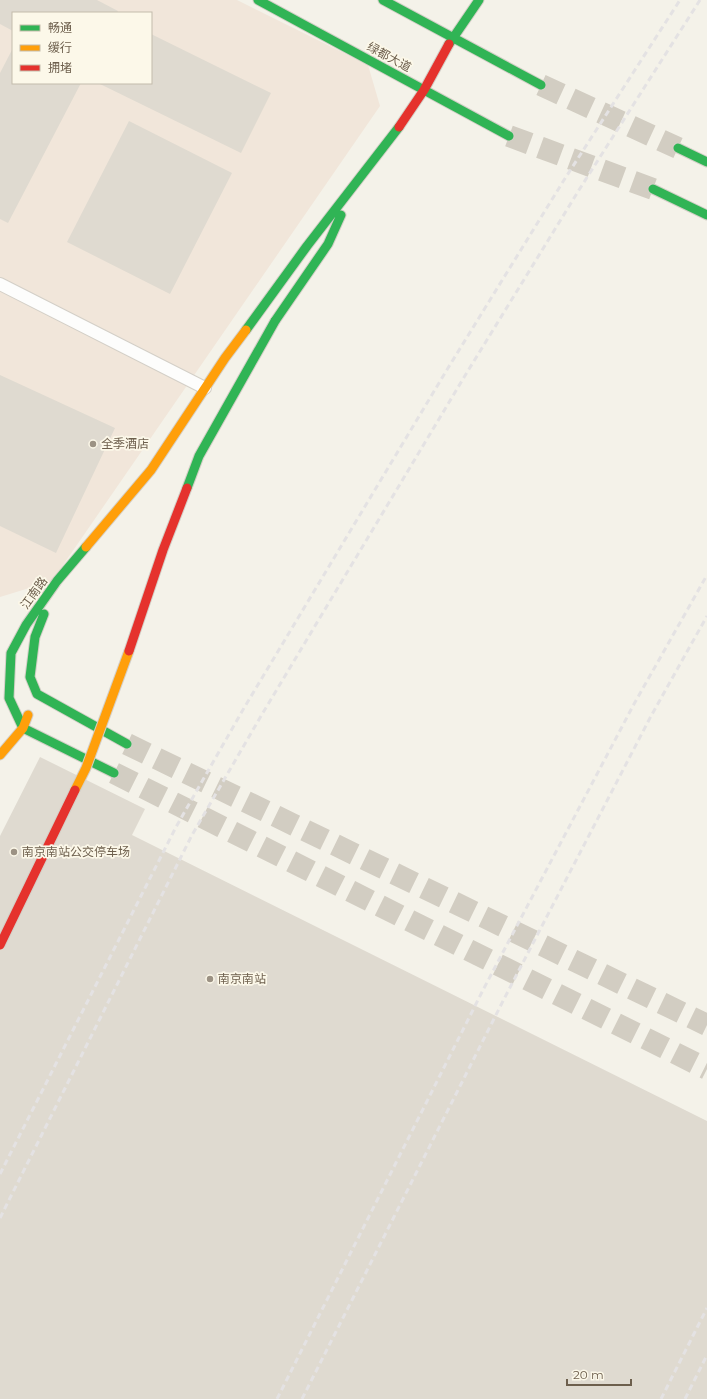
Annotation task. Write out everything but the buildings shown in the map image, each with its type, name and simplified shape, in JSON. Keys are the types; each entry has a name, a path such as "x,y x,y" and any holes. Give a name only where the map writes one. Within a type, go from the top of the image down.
{"main road":[{"name":"绿都大道","path":"258,0 509,136"},
{"path":"383,0 541,85"},
{"path":"57,581 151,470 229,351 307,246 389,141 424,90 453,38 479,0"},
{"path":"678,148 707,162"},
{"path":"0,944 86,768 132,644 163,550 199,456 275,321 328,244 354,186"},
{"path":"653,189 707,214"},
{"name":"江南路","path":"34,701 30,677 34,637 57,581"},
{"name":"江南路","path":"23,728 9,698 11,653 26,625 57,581"},
{"path":"0,754 23,728 34,701 127,744"},
{"path":"23,728 114,773"}],"lane":[{"path":"0,284 205,388"}],"shaded area":[{"path":"0,0 237,0 368,65 380,106 52,581 0,597"}],"tunnel":[{"path":"541,85 678,148"},
{"path":"509,136 653,189"},
{"path":"127,744 707,1025"},
{"path":"114,773 707,1069"}],"railway":[{"path":"0,1174 176,827 244,708 448,368 564,180 680,0"},
{"path":"0,1218 192,835 261,716 466,374 579,190 700,0"},
{"path":"277,1399 483,990 634,704 707,575"},
{"path":"302,1399 504,999 651,716 707,616"},
{"path":"661,1399 707,1308"},
{"path":"685,1399 707,1355"}],"traffic: fast":[{"path":"258,0 509,136"},
{"path":"383,0 541,85"},
{"path":"449,44 479,0"},
{"path":"246,330 307,246 399,127"},
{"path":"678,148 707,162"},
{"path":"653,189 707,215"},
{"path":"275,321 328,244 341,215"},
{"path":"187,488 199,456 275,321"},
{"path":"86,547 57,581 26,625 11,653 9,698 23,728 114,773"},
{"path":"44,614 35,637 30,677 37,694 127,744"}],"traffic: slow":[{"path":"86,547 151,470 225,358 246,330"},
{"path":"75,790 86,768 129,651"},
{"path":"0,755 23,728 28,715"}],"traffic: jam":[{"path":"399,127 424,90 449,44"},
{"path":"129,651 163,550 187,488"},
{"path":"0,945 75,790"}],"place":[{"name":"全季酒店","path":"93,444"},
{"name":"南京南站公交停车场","path":"14,852"},
{"name":"南京南站","path":"210,979"}]}
